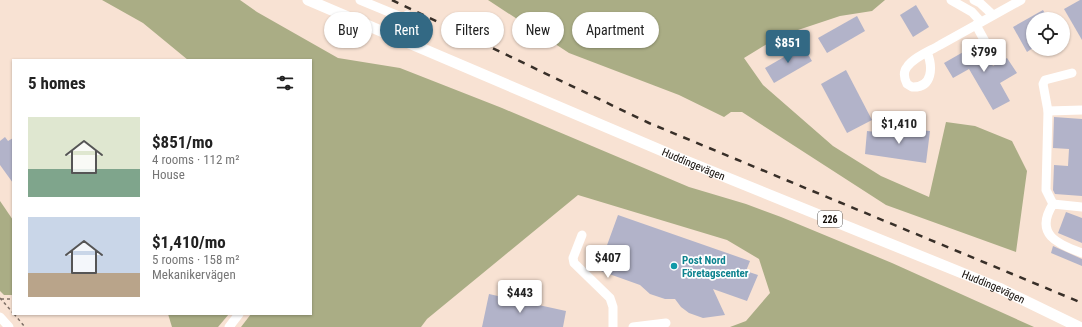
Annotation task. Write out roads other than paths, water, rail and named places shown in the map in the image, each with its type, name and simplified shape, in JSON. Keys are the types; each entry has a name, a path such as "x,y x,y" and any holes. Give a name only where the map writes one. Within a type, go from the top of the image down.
{"main road":[{"name":"Huddingevägen","path":"308,0 686,161 999,288 1079,327"}],"street":[{"path":"360,0 389,12"},
{"path":"951,0 972,12 979,23 994,58"},
{"path":"974,0 980,3 993,15"},
{"path":"927,52 1021,0"},
{"path":"1053,204 1046,190 1048,111 1043,84 1045,80 1072,73"},
{"path":"1048,111 1082,110"},
{"path":"1053,204 1082,207"},
{"path":"1053,204 1047,214 1046,227 1050,238 1082,253"},
{"path":"582,235 573,258 574,263 602,288 610,298 613,307 613,327"},
{"path":"229,327 238,315"},
{"path":"0,317 9,327"},
{"path":"633,327 666,323"}],"railway":[{"path":"392,0 649,123 1082,303"}],"place":[{"name":"Post Nord Företagscenter","path":"674,266"}]}
